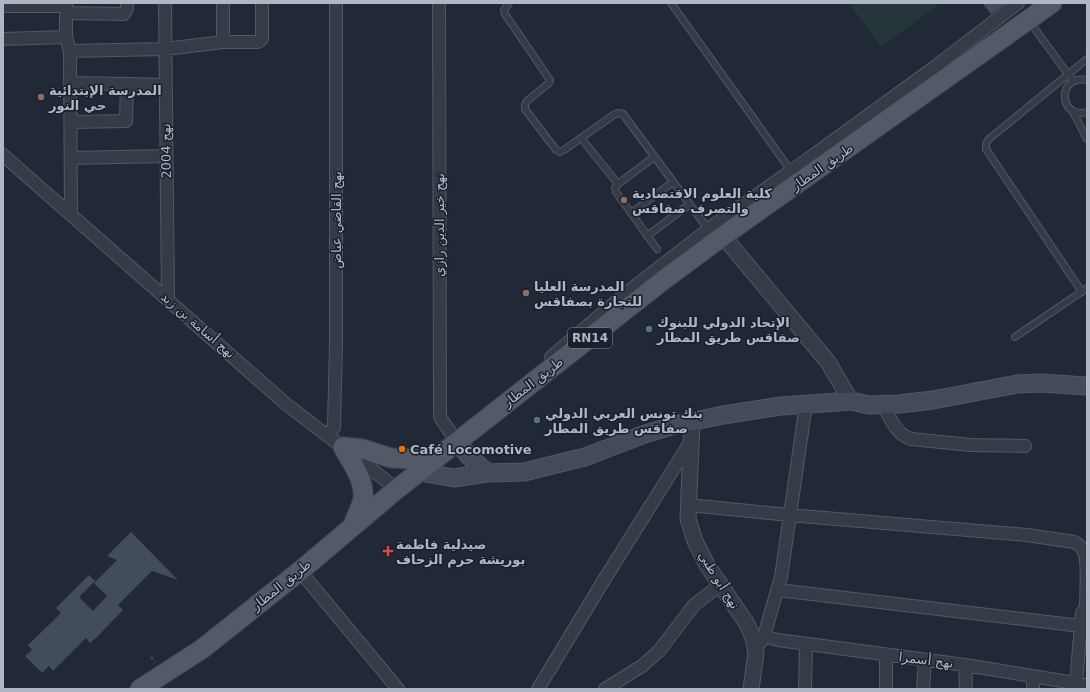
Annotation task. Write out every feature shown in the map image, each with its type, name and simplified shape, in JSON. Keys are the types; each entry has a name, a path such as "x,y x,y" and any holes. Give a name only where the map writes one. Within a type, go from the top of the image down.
{"main road":[{"name":"طريق المطار","path":"140,689 202,649 300,571 397,489 434,460 454,439 666,278 715,230 1052,3"},
{"path":"420,472 454,478 487,473 524,472 585,457 645,434 692,422 748,411 806,404 851,401 869,405 883,405 933,400 1017,384 1041,383 1087,386"},
{"path":"454,439 487,473"},
{"path":"335,441 391,458 434,460"},
{"path":"335,441 357,472 363,490 363,499 353,526"}],"street":[{"path":"3,6 66,7 124,14 127,9 127,3"},
{"name":"نهج 2004","path":"165,3 168,299"},
{"path":"223,3 223,42"},
{"path":"70,51 165,49 223,42 258,42 262,39 262,3"},
{"name":"نهج القاضي عياض","path":"335,441 336,3"},
{"name":"نهج خير الدين رازي","path":"439,3 440,417 454,439"},
{"path":"851,401 828,362 715,230 791,171 932,69 1018,3"},
{"path":"66,7 66,37 70,51 71,214"},
{"path":"3,39 66,37"},
{"path":"70,83 165,85"},
{"path":"71,122 126,121 128,84"},
{"name":"نهج أسامة بن زيد","path":"3,155 286,404 397,489"},
{"path":"71,158 166,156"},
{"path":"756,653 764,636 781,578 806,404"},
{"path":"883,405 899,432 904,437 971,445 1025,446"},
{"name":"نهج أبو ظبي","path":"692,422 688,519 694,541 707,566 747,624 753,638 756,653 751,689"},
{"path":"538,689 604,580 692,440"},
{"path":"688,504 789,515 1027,535 1074,542 1084,551 1086,560 1086,606 1082,613 1081,626 1081,684"},
{"path":"300,571 398,689"},
{"path":"606,689 642,666 659,651 694,606 720,585"},
{"path":"778,590 1081,626"},
{"name":"نهج أسمرا","path":"764,636 778,640 965,665 1081,684"},
{"path":"805,689 806,644"},
{"path":"886,655 886,689"},
{"path":"923,689 925,660"},
{"path":"965,665 966,689"},
{"path":"1033,676 1033,689"}],"lane":[{"path":"509,3 504,10 505,14 550,80 549,83 527,100 525,104 526,109 556,150 560,152 564,150 615,114 623,114 690,204 715,230"},
{"path":"671,3 791,171"},
{"path":"1028,20 1073,81"},
{"path":"1015,337 1085,290 986,149 986,144 989,139 1087,59"},
{"path":"1087,80 1082,79 1073,81 1069,84 1065,93 1066,102 1072,110 1087,139"},
{"path":"1072,110 1081,113 1087,112"},
{"path":"581,138 618,184"},
{"path":"654,156 615,188 616,192 647,236 658,249"},
{"path":"631,213 674,182"},
{"path":"647,236 690,204"}],"shaded area":[{"path":"849,3 941,3 881,47"}],"building":[{"path":"982,3 1006,3 991,14"},
{"path":"131,532 178,580 152,571 118,605 123,610 97,637 90,643 86,638 53,671 49,666 42,673 25,656 32,650 28,645 61,613 56,608 89,575 95,581 79,597 93,611 107,596 94,583 117,560 107,556"}],"place":[{"name":"المدرسة الإبتدائية حي النور","path":"41,97"},
{"name":"كلية العلوم الاقتصادية والتصرف صفاقس","path":"624,200"},
{"name":"المدرسة العليا للتجارة بصفاقس","path":"526,293"},
{"name":"الإتحاد الدولي للبنوك صفاقس طريق المطار","path":"649,329"},
{"name":"بنك تونس العربي الدولي صفاقس طريق المطار","path":"537,420"},
{"name":"Café Locomotive","path":"402,449"},
{"name":"صيدلية فاطمة بوريشة حرم الزحاف","path":"388,551"}]}
